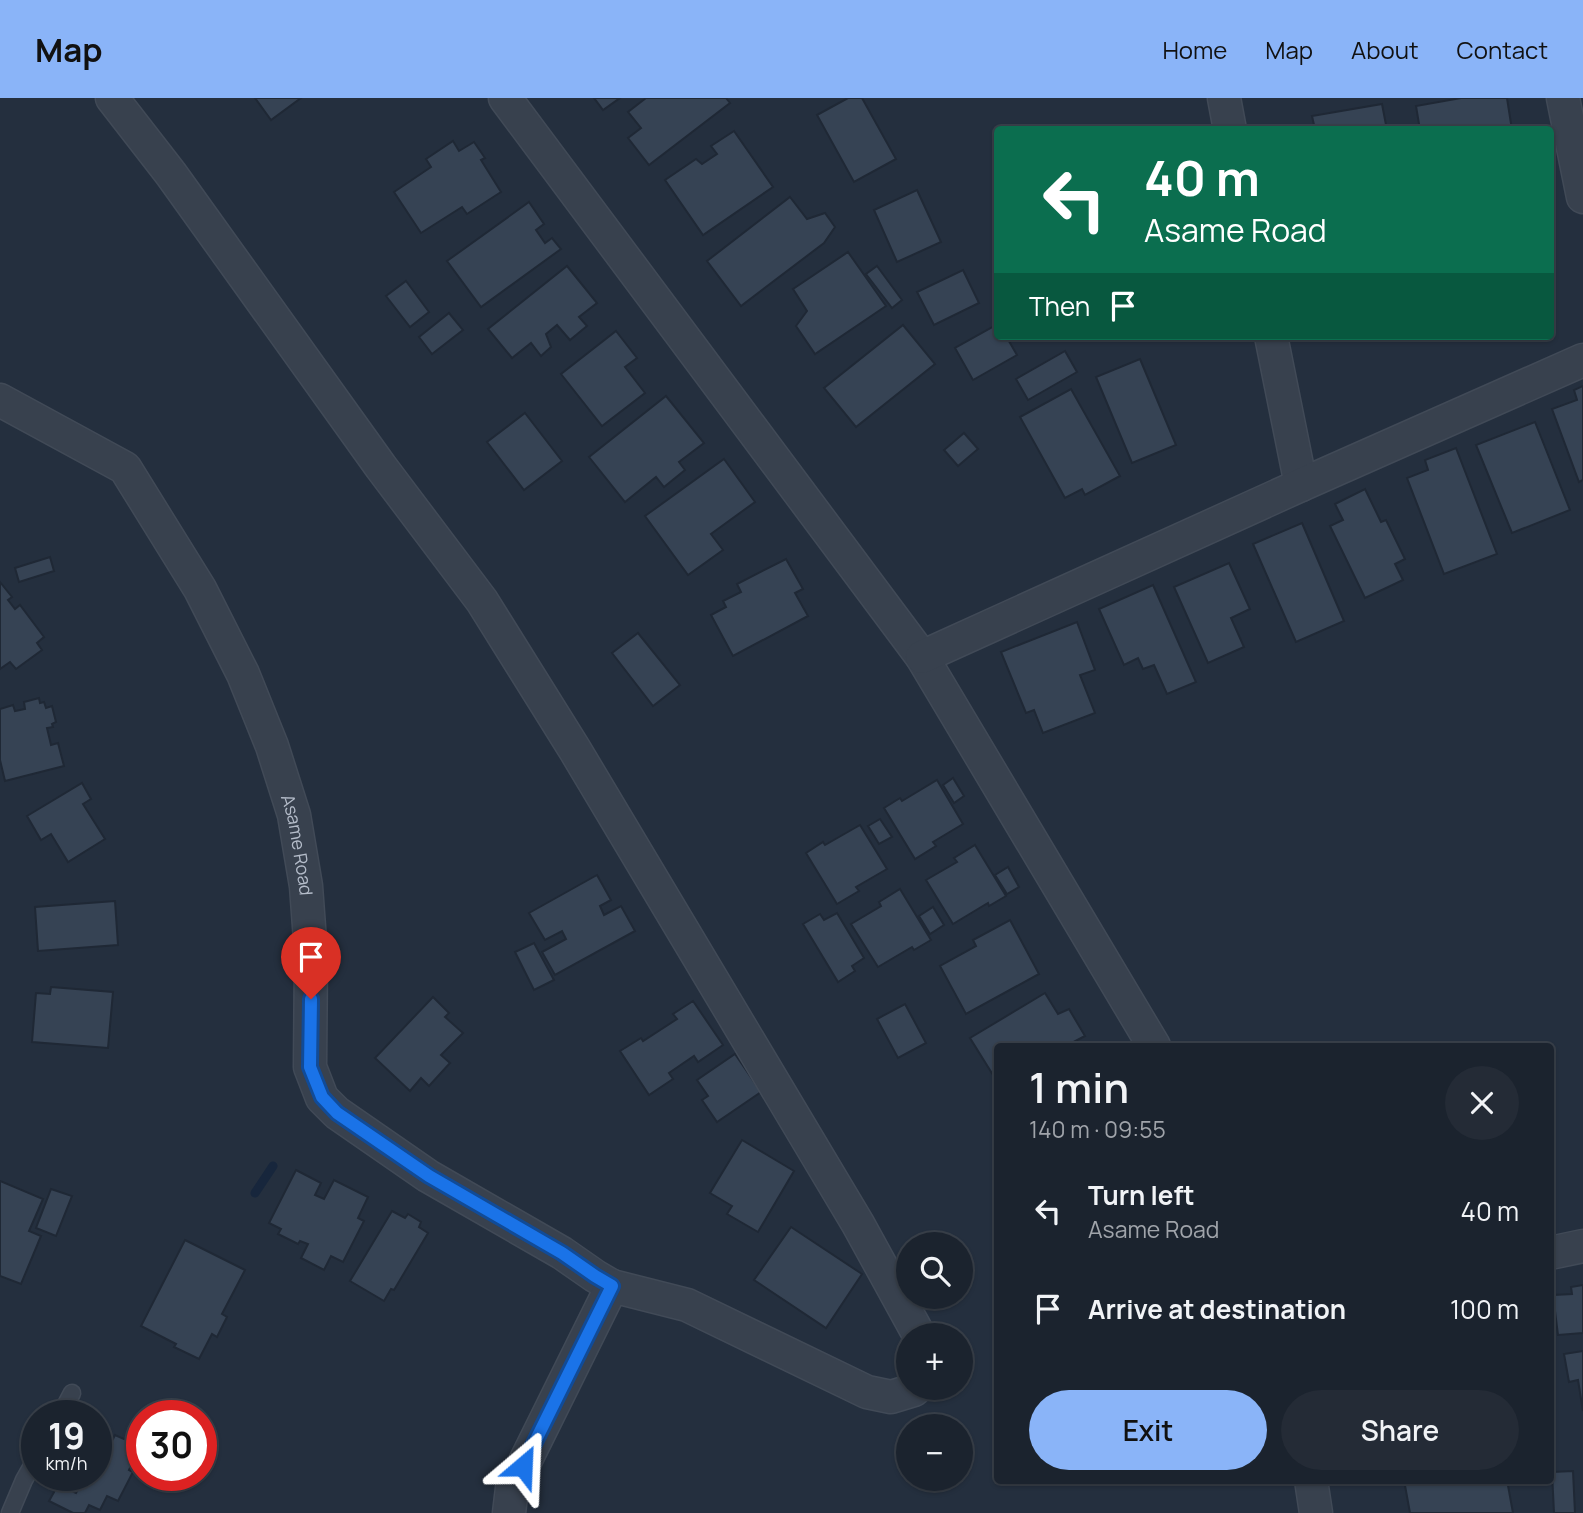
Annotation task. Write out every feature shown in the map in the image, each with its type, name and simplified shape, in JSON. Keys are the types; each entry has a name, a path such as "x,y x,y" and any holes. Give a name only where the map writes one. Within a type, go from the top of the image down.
{"street":[{"path":"112,98 171,174 381,467 482,601 575,750 844,1200 912,1323"},
{"path":"505,98 922,657 1152,1043"},
{"path":"1224,98 1229,126"},
{"path":"1563,98 1583,197"},
{"path":"1272,340 1301,485"},
{"path":"922,657 1583,360"},
{"name":"Asame Road","path":"0,400 125,467 200,589 243,674 272,746 294,815 306,886 311,954 310,1067 322,1097 337,1113 429,1176 562,1253 612,1286 687,1305 867,1392 891,1397 896,1395"},
{"path":"1554,1252 1583,1246"},
{"path":"509,1513 512,1488 612,1286"},
{"path":"1312,1484 1316,1513"}],"lane":[{"path":"68,1400 72,1393"},
{"path":"10,1513 21,1487"}],"building":[{"path":"255,98 301,98 271,120"},
{"path":"594,98 620,98 603,110"},
{"path":"646,98 726,98 730,103 649,165 628,138 641,128 628,112"},
{"path":"848,98 862,98 896,159 854,182 817,115"},
{"path":"1461,98 1507,98 1511,126 1419,126 1416,106"},
{"path":"1382,104 1386,126 1308,126 1314,125 1312,116"},
{"path":"734,131 773,187 703,235 665,180 696,159 702,164 717,154 711,146"},
{"path":"453,141 459,151 474,142 485,158 481,160 501,192 467,214 462,207 421,233 394,192 431,167 426,159"},
{"path":"917,190 941,242 897,262 874,210"},
{"path":"790,197 807,219 825,213 835,227 824,243 741,306 707,261"},
{"path":"529,202 544,224 536,230 545,243 552,238 561,249 481,307 447,261"},
{"path":"848,252 886,306 815,354 796,326 807,311 793,289"},
{"path":"567,266 597,303 579,317 587,326 570,340 557,325 546,334 551,347 541,356 531,343 512,358 488,329"},
{"path":"877,266 902,300 892,308 866,274"},
{"path":"963,270 979,303 934,325 917,292"},
{"path":"406,281 429,312 410,327 386,296"},
{"path":"449,313 463,330 432,354 419,337"},
{"path":"903,325 935,364 856,427 824,388"},
{"path":"994,326 994,340 1008,340 1017,355 973,380 955,348"},
{"path":"616,331 637,358 625,367 645,393 602,426 561,374"},
{"path":"1065,351 1077,372 1028,400 1016,379"},
{"path":"1140,359 1176,445 1132,463 1096,377"},
{"path":"1583,386 1583,480 1579,482 1552,409 1577,400 1574,390"},
{"path":"1071,389 1120,476 1085,495 1082,489 1065,498 1020,417"},
{"path":"666,396 704,443 679,462 685,470 664,487 656,477 625,502 589,457"},
{"path":"525,413 562,461 524,490 487,442"},
{"path":"1535,422 1570,510 1512,533 1476,445"},
{"path":"964,433 978,449 958,466 944,450"},
{"path":"1456,448 1497,554 1444,574 1407,478 1428,470 1425,460"},
{"path":"724,459 755,502 711,534 723,550 688,575 645,516"},
{"path":"1365,489 1381,522 1386,520 1405,559 1395,564 1403,580 1365,598 1330,526 1343,520 1335,504"},
{"path":"1302,523 1344,621 1296,642 1253,544"},
{"path":"50,557 54,571 19,582 15,568"},
{"path":"786,559 803,589 795,593 808,616 733,656 711,615 726,607 723,601 741,592 737,584"},
{"path":"1229,563 1250,609 1231,618 1244,647 1208,663 1174,587"},
{"path":"0,582 12,597 8,600 15,609 20,605 44,637 37,643 42,650 16,669 10,662 0,669"},
{"path":"1153,585 1196,682 1167,694 1154,665 1143,669 1138,658 1124,665 1099,609"},
{"path":"1077,622 1095,670 1080,675 1095,713 1043,733 1034,710 1026,713 1001,652"},
{"path":"638,633 680,685 653,706 612,653"},
{"path":"39,698 46,708 52,706 56,722 52,724 53,727 47,728 51,745 58,743 64,766 5,781 0,760 0,709 13,705 15,711 25,709 24,702"},
{"path":"953,778 964,796 954,803 943,785"},
{"path":"937,780 963,824 933,842 936,846 915,859 884,808 900,798 902,801"},
{"path":"82,783 91,799 83,804 105,839 68,862 51,834 41,840 27,816"},
{"path":"880,819 892,837 879,844 868,826"},
{"path":"860,825 887,869 856,887 859,891 837,904 806,853"},
{"path":"975,845 1006,896 989,906 988,903 953,924 926,880 957,862 954,858"},
{"path":"1008,867 1019,887 1007,894 995,875"},
{"path":"597,875 611,900 600,906 604,915 621,906 635,931 555,975 542,952 566,939 562,931 545,940 529,913"},
{"path":"900,889 931,940 914,950 912,947 878,967 851,924 881,906 879,902"},
{"path":"115,901 118,945 38,951 35,907"},
{"path":"933,907 944,925 930,934 919,916"},
{"path":"837,913 864,958 852,966 855,971 838,982 803,924 820,914 824,920"},
{"path":"1010,920 1039,974 966,1014 940,966 976,946 973,940"},
{"path":"534,943 554,980 534,990 515,952"},
{"path":"51,987 113,992 108,1048 32,1042 36,993 50,994"},
{"path":"1045,993 1058,1014 1069,1009 1085,1036 1072,1043 994,1043 994,1077 970,1038"},
{"path":"433,997 449,1013 445,1017 463,1033 441,1055 450,1063 429,1086 421,1078 410,1091 375,1058"},
{"path":"693,1001 723,1045 698,1062 694,1056 669,1073 673,1079 649,1095 620,1051 641,1038 643,1041 677,1019 673,1014"},
{"path":"905,1004 926,1043 898,1058 877,1019"},
{"path":"735,1054 761,1092 717,1122 702,1100 708,1096 697,1080"},
{"path":"742,1140 794,1171 758,1232 727,1214 732,1206 710,1193"},
{"path":"296,1170 321,1183 315,1195 324,1199 334,1180 368,1197 358,1218 364,1221 343,1262 331,1256 324,1270 301,1258 308,1244 300,1241 298,1244 278,1234 281,1229 269,1223"},
{"path":"0,1181 43,1199 29,1231 41,1236 21,1284 0,1276"},
{"path":"51,1189 72,1196 56,1236 36,1228"},
{"path":"392,1211 405,1218 408,1214 421,1222 419,1227 428,1233 394,1290 391,1289 384,1301 350,1281"},
{"path":"791,1227 862,1274 826,1328 754,1280"},
{"path":"185,1240 245,1270 222,1314 227,1317 217,1337 212,1334 199,1359 141,1326"},
{"path":"1583,1285 1583,1333 1558,1335 1554,1295 1572,1294 1571,1287"},
{"path":"1583,1351 1583,1411 1578,1380 1569,1382 1564,1354"},
{"path":"115,1435 126,1440 126,1486 118,1501 107,1496 100,1510 89,1505 85,1513 73,1513 49,1501 55,1491 112,1491 112,1441"},
{"path":"1573,1471 1575,1513 1554,1513 1554,1472"},
{"path":"1405,1484 1508,1484 1513,1513 1410,1513"}],"waterway":[{"path":"255,1193 273,1166"}],"route":[{"path":"311,999 310,1067 322,1097 337,1113 429,1176 562,1253 612,1286 523,1466"}]}
